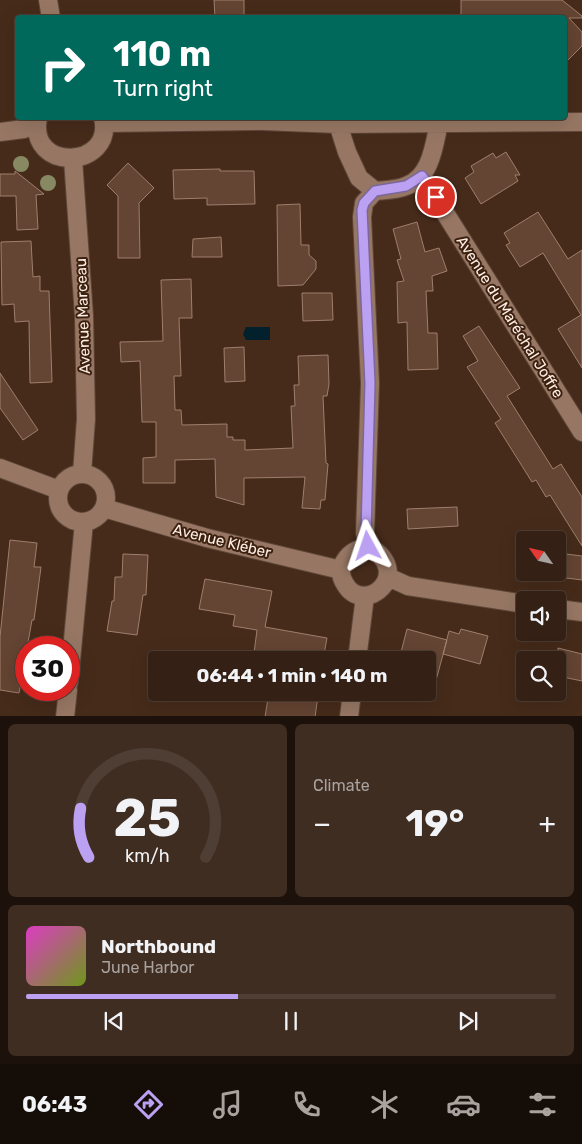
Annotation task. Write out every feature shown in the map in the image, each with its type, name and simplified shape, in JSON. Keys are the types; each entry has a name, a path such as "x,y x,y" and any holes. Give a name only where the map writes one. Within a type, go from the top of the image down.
{"street":[{"path":"48,0 50,15"},
{"path":"0,132 24,129 38,121 38,136 44,146 62,158 73,159 92,151 103,133 104,120 262,120 338,124 582,122"},
{"path":"338,124 347,152 359,178 375,191"},
{"path":"368,546 356,550 346,557 340,570 342,580 347,588 357,595 365,596 376,593 384,587 388,577 388,564 382,555 368,546 366,532 370,383 362,217 364,203 375,191 406,186 422,176 434,150 439,124"},
{"name":"Avenue Marceau","path":"73,159 84,316 86,419 82,473"},
{"name":"Avenue du Maréchal Joffre","path":"422,176 582,432"},
{"path":"0,468 59,490"},
{"path":"82,473 100,481 105,489 104,508 96,518 84,522 74,521 66,516 60,508 58,499 59,490 64,481 72,475 82,473"},
{"name":"Avenue Kléber","path":"104,508 207,538 340,570"},
{"path":"73,636 84,522"},
{"path":"388,577 408,586 516,603"},
{"path":"358,651 365,596"},
{"path":"566,610 582,612"},
{"path":"65,716 67,701"},
{"path":"349,716 351,701"}],"water":[{"path":"246,327 270,327 270,340 246,340 243,334"}],"building":[{"path":"214,0 244,0 244,15 215,15"},
{"path":"461,0 562,0 582,16 582,18 569,18 582,32 582,46 567,61 567,15 461,15"},
{"path":"506,152 520,175 515,175 518,181 481,204 465,178 474,172 471,166 493,153 496,158"},
{"path":"128,163 154,188 139,203 140,258 118,258 118,196 107,185"},
{"path":"220,169 220,171 254,171 255,204 207,205 207,198 174,199 173,170"},
{"path":"15,171 44,194 36,195 38,229 17,230 16,196 0,196 0,174 15,174"},
{"path":"300,204 301,245 309,245 309,255 316,261 316,269 303,285 278,286 277,205"},
{"path":"538,212 568,259 582,250 582,368 558,329 581,315 543,253 520,267 506,245 510,243 504,233"},
{"path":"417,222 425,252 439,248 447,271 432,276 433,291 426,291 428,333 437,333 438,369 408,370 407,322 398,323 397,282 404,281 397,260 401,259 393,229"},
{"path":"221,237 222,257 192,257 193,239"},
{"path":"31,241 33,277 40,276 40,291 49,291 52,382 30,383 29,321 15,322 14,304 2,305 1,242"},
{"path":"191,279 192,318 179,318 181,376 174,376 175,410 181,410 182,425 227,424 227,437 233,437 233,440 245,440 245,450 293,448 291,406 295,406 294,385 299,385 298,356 328,355 329,384 327,396 323,396 326,463 328,464 325,500 321,500 320,509 302,508 305,477 244,478 244,505 216,497 215,459 175,460 175,483 143,483 143,458 156,457 156,422 142,422 140,361 121,362 120,342 163,341 161,280"},
{"path":"302,293 332,293 333,320 303,321"},
{"path":"479,326 520,388 507,396 553,469 561,464 582,497 582,546 550,495 546,497 536,480 532,482 495,423 501,419 467,367 478,361 463,336"},
{"path":"244,347 245,381 225,382 224,348"},
{"path":"0,373 38,430 23,440 0,408"},
{"path":"457,507 458,526 408,529 407,509"},
{"path":"10,540 37,543 34,567 41,567 34,620 32,620 29,636 15,636 15,692 0,690 0,637"},
{"path":"123,554 148,555 146,595 143,595 137,635 107,631 112,601 114,601 115,577 122,577"},
{"path":"566,554 582,556 582,580 566,578"},
{"path":"205,579 272,591 265,627 327,638 325,651 254,651 257,630 233,626 235,615 199,609"},
{"path":"407,629 447,640 436,680 436,651 401,651"},
{"path":"461,629 488,636 480,664 443,654 449,631 459,634"},
{"path":"558,648 582,654 582,681 566,678 566,651 558,651"},
{"path":"268,701 317,701 315,716 265,716"}],"route":[{"path":"368,546 366,532 370,383 362,210 364,203 375,191 406,186 422,176 436,197"}]}
